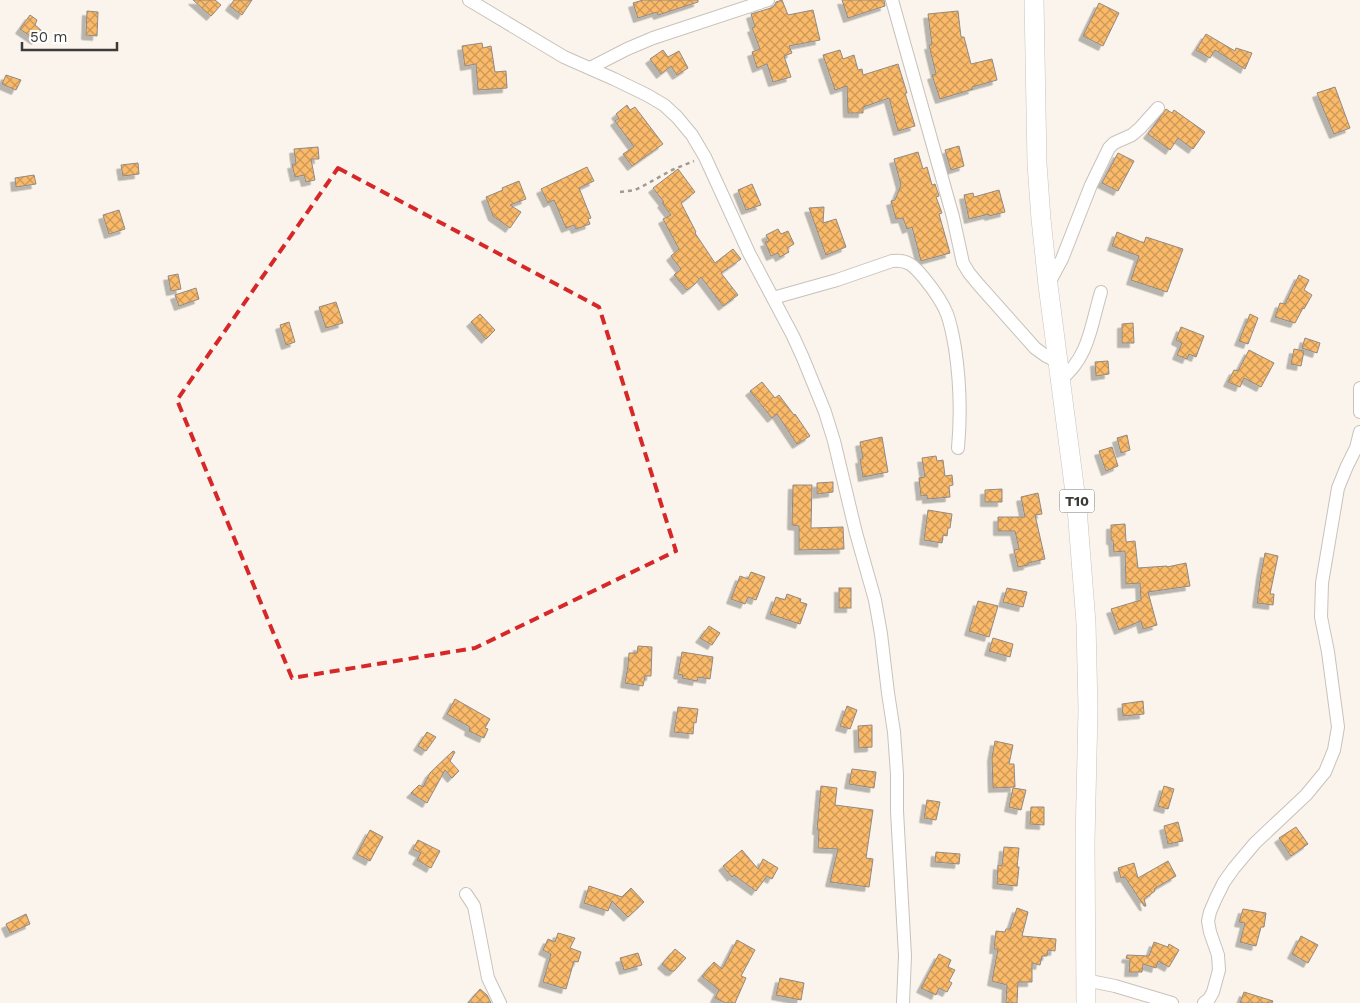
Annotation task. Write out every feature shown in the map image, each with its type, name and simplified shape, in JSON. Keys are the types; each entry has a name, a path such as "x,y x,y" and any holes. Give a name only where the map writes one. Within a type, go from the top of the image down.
{"highway":[{"name":"T10","path":"1034,0 1037,164 1048,285 1077,508 1086,623 1088,710 1085,841 1086,1003"}],"street":[{"path":"469,0 564,57 647,95 664,105 677,117 692,135 705,157 749,254 793,336 825,412 839,456 856,533 877,608 894,732 897,774 897,811 905,956 903,1003"},
{"path":"590,68 653,38 768,0"},
{"path":"892,0 953,217 963,263 969,273 1035,348 1046,356 1059,371 1072,370 1081,358 1087,344 1101,292"},
{"path":"1048,285 1062,260 1109,148 1140,128 1158,108"},
{"path":"773,298 837,280 892,261 900,260 907,262 918,271 934,290 952,328 960,396 958,448"},
{"path":"1360,388 1360,412"},
{"path":"1204,1003 1213,992 1219,970 1218,955 1208,921 1210,912 1224,882 1255,843 1316,784 1325,772 1334,750 1338,727 1328,652 1321,617 1322,583 1338,488 1356,448 1360,432"},
{"path":"466,894 474,906 488,978 500,1003"},
{"path":"1085,980 1115,986 1172,1003"}],"path":[{"path":"620,192 635,190 680,165 705,157"}],"highlighted area":[{"path":"338,168 599,307 676,551 475,648 292,678 177,400"}],"building":[{"path":"193,0 215,0 221,5 211,16"},
{"path":"234,0 252,0 242,15 230,6"},
{"path":"643,0 698,0 698,2 658,15 657,12 638,18 633,3"},
{"path":"782,0 788,15 813,10 820,40 789,46 792,53 784,56 791,77 773,82 767,64 757,68 752,52 760,49 752,28 755,27 751,14 771,8 776,2"},
{"path":"842,0 884,0 885,6 848,18"},
{"path":"1099,3 1119,13 1103,46 1083,36"},
{"path":"87,11 98,12 97,36 86,35"},
{"path":"958,11 961,37 964,37 971,64 992,59 997,80 940,99 932,75 936,74 929,45 932,45 928,14"},
{"path":"30,15 37,20 35,25 42,31 36,40 20,29"},
{"path":"1206,34 1235,51 1236,48 1252,53 1245,69 1215,50 1210,58 1196,50"},
{"path":"482,43 483,48 491,46 495,72 506,71 507,88 478,90 476,64 465,66 462,46"},
{"path":"663,50 668,57 679,51 688,68 677,75 671,66 661,74 650,59"},
{"path":"840,50 843,59 854,55 858,70 862,69 863,75 898,64 915,126 898,131 889,98 863,107 863,113 848,113 847,86 835,90 823,55"},
{"path":"6,75 21,80 16,90 2,84"},
{"path":"1335,87 1350,128 1334,134 1317,93"},
{"path":"627,105 630,110 635,107 663,144 632,166 623,154 634,147 615,121 619,118 616,114"},
{"path":"1166,109 1172,113 1174,110 1205,132 1193,149 1178,138 1170,150 1148,134"},
{"path":"959,146 964,166 951,170 945,150"},
{"path":"318,147 319,159 311,159 315,180 306,182 304,175 295,177 292,164 296,164 294,149"},
{"path":"918,152 923,169 927,167 932,185 935,184 939,196 936,197 942,213 939,214 950,253 921,261 912,227 907,229 903,218 896,219 891,201 895,200 901,185 894,159"},
{"path":"1118,153 1134,161 1118,191 1102,183"},
{"path":"138,163 139,174 123,176 121,165"},
{"path":"587,167 594,181 579,188 591,218 588,219 590,224 576,229 574,225 566,228 554,200 548,203 541,189"},
{"path":"678,169 695,192 681,203 695,233 715,263 733,249 741,259 721,273 738,295 723,306 701,277 687,290 674,275 681,269 671,256 679,249 663,219 671,215 653,188"},
{"path":"34,175 36,184 16,187 15,178"},
{"path":"519,181 526,199 510,205 521,212 510,228 493,216 486,197"},
{"path":"752,184 761,205 746,210 738,190"},
{"path":"999,190 1005,212 969,219 964,195 973,193 974,197"},
{"path":"824,207 823,223 836,219 846,247 826,255 809,208"},
{"path":"119,210 125,229 109,234 103,215"},
{"path":"778,229 781,234 788,231 794,244 787,248 789,252 780,257 778,253 771,256 765,242 769,241 766,235"},
{"path":"1117,232 1144,243 1146,237 1183,249 1167,292 1131,280 1139,256 1112,246"},
{"path":"178,274 181,289 171,291 168,276"},
{"path":"1299,275 1309,280 1304,290 1312,295 1304,309 1295,323 1275,317 1280,303 1285,304"},
{"path":"196,288 199,299 179,306 175,295"},
{"path":"336,302 343,323 326,328 319,307"},
{"path":"480,314 495,330 486,339 471,322"},
{"path":"1250,314 1258,318 1248,344 1239,341"},
{"path":"289,322 295,342 286,345 280,325"},
{"path":"1133,323 1134,343 1122,343 1122,324"},
{"path":"1181,327 1204,336 1196,357 1189,354 1187,359 1177,355 1182,343 1176,340"},
{"path":"1305,338 1320,343 1317,353 1302,348"},
{"path":"1294,349 1304,351 1301,366 1291,364"},
{"path":"1249,350 1274,363 1261,387 1244,378 1240,387 1228,382 1234,370 1238,371"},
{"path":"1108,361 1109,374 1096,376 1095,362"},
{"path":"762,382 775,398 779,395 810,436 797,444 777,414 772,418 750,391"},
{"path":"1127,435 1130,450 1121,453 1117,438"},
{"path":"882,437 888,472 863,477 860,459 863,459 860,442"},
{"path":"1112,447 1118,466 1106,471 1099,451"},
{"path":"936,456 937,461 943,460 945,476 952,475 953,485 949,486 950,497 927,499 927,495 921,496 919,478 925,477 922,458"},
{"path":"833,482 833,492 817,494 817,483"},
{"path":"793,485 812,485 811,528 843,527 844,549 799,550 799,526 792,525"},
{"path":"1002,489 1002,502 985,502 985,490"},
{"path":"1038,493 1042,514 1035,515 1045,559 1018,567 1014,550 1019,549 1015,531 998,531 998,517 1025,517 1021,497"},
{"path":"928,510 952,514 950,528 948,528 947,536 943,535 942,543 924,540"},
{"path":"1125,524 1126,542 1135,541 1138,568 1167,567 1186,563 1190,586 1148,592 1157,625 1143,629 1141,621 1119,630 1111,609 1141,600 1140,583 1126,584 1125,551 1114,552 1113,540 1111,540 1111,525"},
{"path":"1265,553 1278,556 1270,594 1274,594 1273,605 1257,603"},
{"path":"751,572 765,577 756,600 748,597 745,604 731,599 740,576 748,579"},
{"path":"839,588 851,588 851,608 839,608"},
{"path":"1007,588 1027,592 1023,607 1003,602"},
{"path":"787,594 801,599 800,602 807,604 800,624 770,614 776,597 785,600"},
{"path":"978,601 998,606 989,637 969,631"},
{"path":"709,626 720,633 712,645 700,638"},
{"path":"993,638 1013,644 1010,657 989,651"},
{"path":"638,646 652,647 651,676 645,676 643,686 625,683 629,653 637,653"},
{"path":"682,652 713,657 710,679 698,677 697,681 682,678 683,675 678,674"},
{"path":"455,699 490,719 485,728 488,729 484,738 469,731 470,727 447,714"},
{"path":"1143,701 1144,714 1123,716 1122,704"},
{"path":"847,706 857,710 850,729 840,726"},
{"path":"678,707 698,709 693,734 674,732"},
{"path":"872,725 872,747 859,748 858,726"},
{"path":"427,732 436,737 426,751 418,746"},
{"path":"995,741 1013,745 1009,764 1014,764 1015,787 993,788 992,757"},
{"path":"453,751 455,752 450,761 459,771 452,778 445,770 427,803 411,793 419,785 423,787 430,773"},
{"path":"852,769 876,772 874,788 849,784"},
{"path":"821,786 837,788 835,805 873,810 866,858 873,859 869,887 830,882 838,849 818,848 819,830 817,830"},
{"path":"1164,786 1174,789 1168,809 1158,806"},
{"path":"1013,788 1026,790 1021,810 1009,807"},
{"path":"927,800 940,802 936,820 924,818"},
{"path":"1031,807 1044,807 1044,825 1030,824"},
{"path":"1178,822 1183,841 1168,844 1164,826"},
{"path":"1296,827 1308,844 1291,856 1279,838"},
{"path":"370,830 383,837 370,861 357,854"},
{"path":"418,840 440,851 431,868 417,860 421,853 413,849"},
{"path":"1004,847 1019,848 1017,886 997,884 998,865 1002,866"},
{"path":"742,850 758,869 763,859 778,868 772,879 767,876 756,891 734,875 732,877 723,866"},
{"path":"936,852 960,854 959,864 935,862"},
{"path":"1168,861 1176,876 1154,889 1155,891 1144,899 1146,906 1144,906 1125,877 1121,878 1118,868 1134,863 1138,878"},
{"path":"589,886 622,897 631,888 644,902 628,917 612,901 608,911 584,903"},
{"path":"1017,908 1028,912 1022,936 1056,939 1055,951 1048,950 1047,956 1042,956 1040,965 1032,963 1032,982 1018,982 1017,1003 1006,1003 1007,985 992,981 998,949 994,949 996,931 1005,932 1006,929 1010,929"},
{"path":"1243,909 1266,913 1264,927 1261,927 1256,946 1240,942 1245,923 1239,922"},
{"path":"26,914 30,924 10,933 6,924"},
{"path":"558,933 575,938 570,948 581,952 578,962 574,961 566,989 543,982 551,954 543,950 548,939 555,942"},
{"path":"1301,936 1318,945 1308,963 1292,954"},
{"path":"737,940 755,950 741,976 746,978 735,1003 726,1003 715,998 719,990 702,976 714,962 722,969"},
{"path":"1154,942 1168,947 1169,944 1179,950 1169,967 1158,961 1156,968 1143,964 1142,972 1129,972 1130,959 1126,958 1127,955 1149,956"},
{"path":"675,949 686,958 674,971 670,971 662,964"},
{"path":"638,953 642,965 624,970 620,958"},
{"path":"939,954 951,960 948,967 955,970 949,981 952,983 947,992 939,988 936,995 921,988"},
{"path":"780,978 804,983 801,1000 776,995"},
{"path":"480,989 487,995 491,1003 468,1003"},
{"path":"1244,992 1273,1001 1272,1003 1240,1003"}]}
